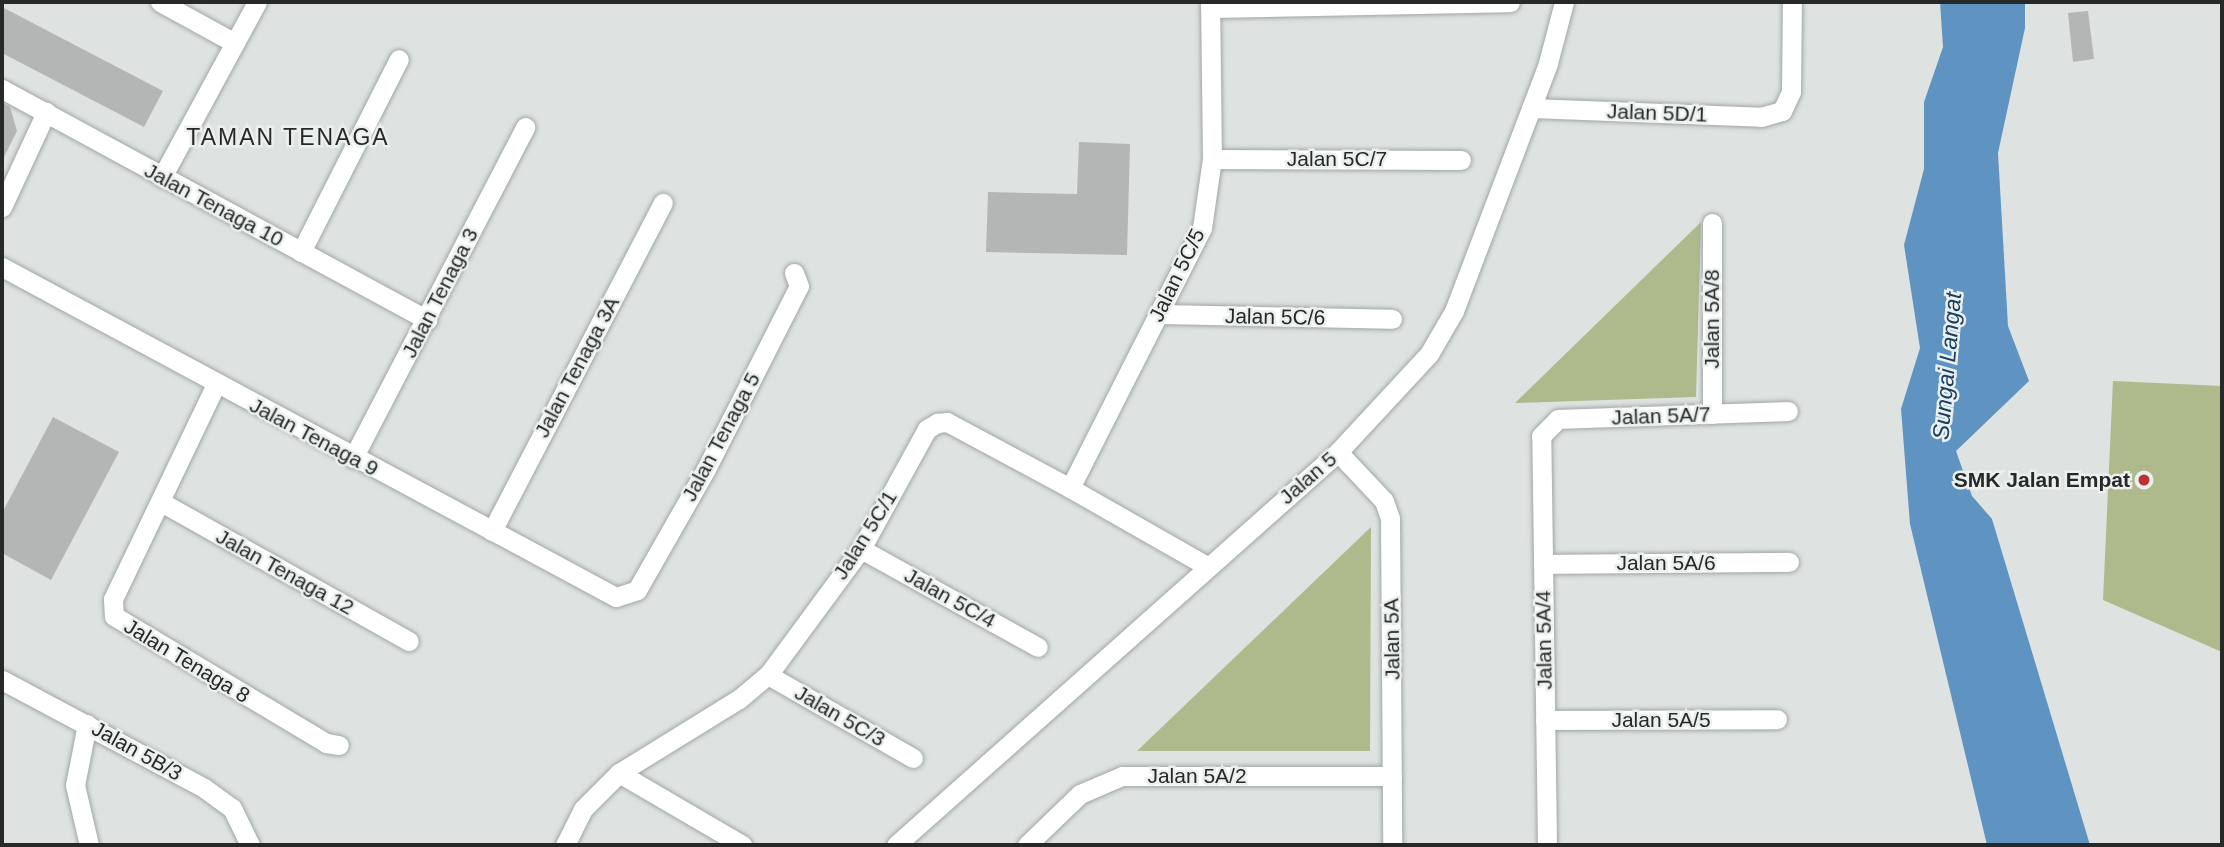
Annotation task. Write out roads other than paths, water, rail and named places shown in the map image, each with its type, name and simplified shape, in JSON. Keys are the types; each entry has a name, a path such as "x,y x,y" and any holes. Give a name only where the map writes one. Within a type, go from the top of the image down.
{"street":[{"path":"160,2 235,43"},
{"path":"162,177 257,2"},
{"path":"1210,5 1510,2"},
{"name":"Jalan 5","path":"896,845 1338,452 1429,354 1454,311 1531,108 1564,2"},
{"name":"Jalan 5D/1","path":"1531,108 1761,117 1782,111 1791,92 1792,2"},
{"name":"Jalan 5C/5","path":"1070,488 1202,228 1212,159 1210,5"},
{"path":"301,252 399,59"},
{"name":"Jalan Tenaga 10","path":"2,89 427,320"},
{"path":"2,207 46,112"},
{"name":"Jalan Tenaga 3","path":"353,458 525,127"},
{"name":"Jalan 5C/7","path":"1212,159 1461,160"},
{"name":"Jalan Tenaga 3A","path":"492,531 663,203"},
{"name":"Jalan 5A/8","path":"1712,414 1713,223"},
{"name":"Jalan Tenaga 9","path":"2,267 616,597 629,597"},
{"name":"Jalan Tenaga 5","path":"629,597 706,469 799,286 794,273"},
{"name":"Jalan 5C/6","path":"1159,314 1392,319"},
{"name":"Jalan Tenaga 8","path":"216,384 162,502 113,599 114,616 326,743 339,745"},
{"name":"Jalan 5A/7","path":"1541,436 1558,419 1788,411"},
{"name":"Jalan 5C/1","path":"565,845 583,809 618,773 739,699 768,675 861,549 927,429 937,423 947,422 1208,566"},
{"name":"Jalan 5A/4","path":"1541,436 1547,845"},
{"name":"Jalan 5A","path":"1338,452 1384,501 1390,518 1392,845"},
{"name":"Jalan Tenaga 12","path":"162,502 409,641"},
{"name":"Jalan 5C/4","path":"861,549 1038,647"},
{"name":"Jalan 5A/6","path":"1543,564 1789,562"},
{"name":"Jalan 5C/3","path":"768,675 913,758"},
{"name":"Jalan 5B/3","path":"2,680 87,723 232,808 250,845"},
{"name":"Jalan 5A/5","path":"1545,720 1777,719"},
{"path":"87,723 75,785 89,845"},
{"path":"618,773 742,845"},
{"name":"Jalan 5A/2","path":"1027,845 1080,794 1122,776 1392,776"}],"water":[{"name":"Sungai Langat","path":"1940,2 2025,2 2025,28 1998,153 2008,326 2029,381 1956,451 1972,496 1992,519 2090,845 1987,845 1910,524 1901,409 1920,348 1904,245 1924,169 1924,102 1943,47"}],"place":[{"name":"SMK Jalan Empat","path":"2144,480"}],"district":[{"name":"TAMAN TENAGA","path":"288,137"}]}
